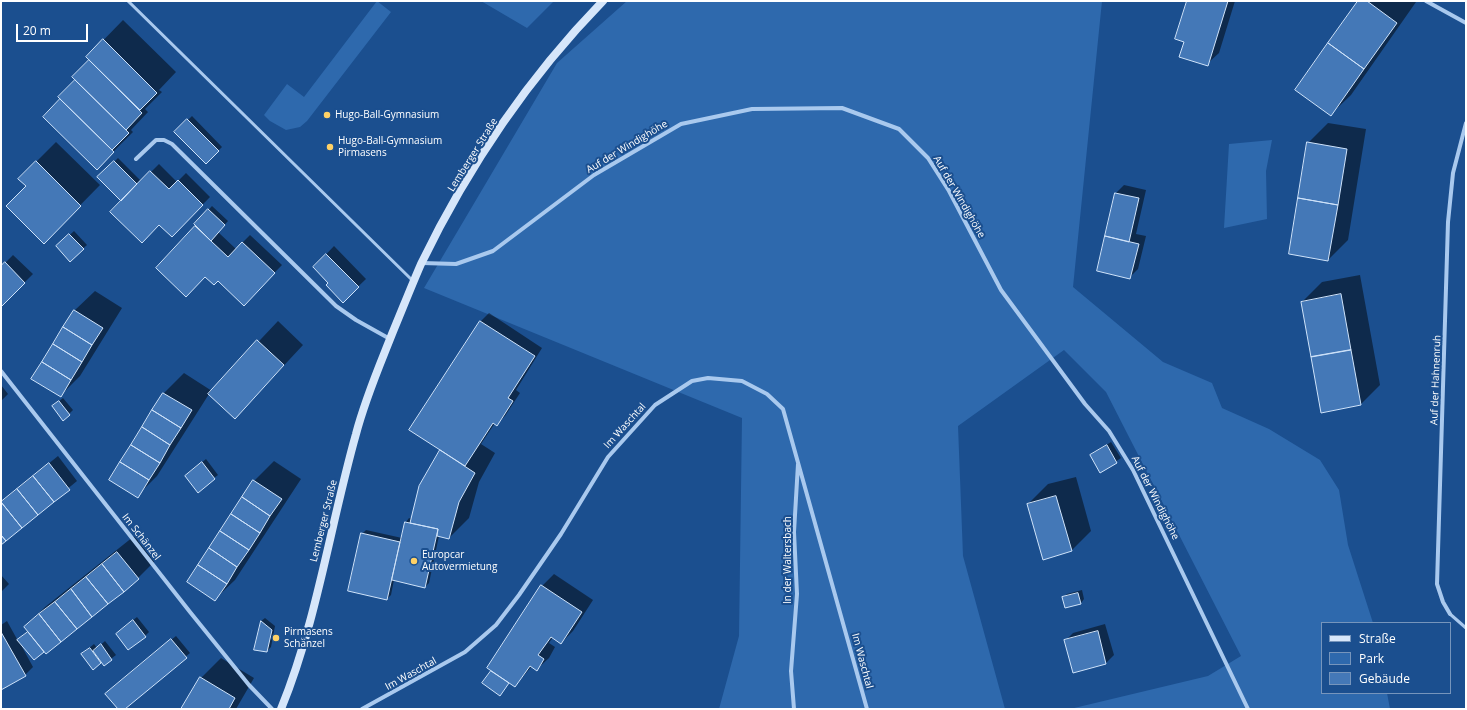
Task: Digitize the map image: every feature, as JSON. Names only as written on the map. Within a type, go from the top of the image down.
[{"type":"main road","name":"Lemberger Straße","points":[[281,709],[303,650],[356,434],[370,388],[422,263],[469,177],[500,129],[556,53],[603,1]]},
{"type":"street","points":[[1426,1],[1466,23]]},
{"type":"street","name":"Auf der Windighöhe","points":[[422,263],[456,264],[494,251],[594,175],[681,124],[752,109],[842,108],[899,129],[928,158],[949,191],[1001,290],[1085,404],[1109,431],[1133,470],[1248,709]]},
{"type":"street","name":"Auf der Hahnenruh","points":[[1450,614],[1443,602],[1438,584],[1448,222],[1453,173],[1466,123]]},
{"type":"street","points":[[136,159],[156,140],[164,140],[172,144],[336,306],[356,320],[390,339]]},
{"type":"street","name":"Im Schänzel","points":[[1,371],[190,612],[249,685],[272,709]]},
{"type":"street","name":"Im Waschtal","points":[[362,709],[465,652],[496,625],[519,596],[561,534],[608,456],[655,405],[692,381],[708,378],[742,381],[767,394],[783,409],[799,459],[867,709]]},
{"type":"street","name":"In der Waltersbach","points":[[794,709],[791,671],[797,594],[794,532],[799,459]]},
{"type":"lane","points":[[128,1],[315,186],[414,281]]},
{"type":"lane","name":"Auf der Hahnenruh","points":[[1450,614],[1466,628]]},
{"type":"green space","points":[[377,1],[391,12],[307,121],[300,127],[286,130],[270,121],[264,115],[287,84],[304,97]]},
{"type":"green space","points":[[481,1],[554,1],[527,28]]},
{"type":"green space","points":[[627,1],[1102,1],[1073,287],[1163,362],[1212,383],[1222,408],[1269,429],[1320,460],[1339,490],[1348,545],[1373,622],[1321,622],[1321,694],[1387,694],[1390,709],[1070,709],[1208,676],[1241,656],[1106,392],[1064,350],[958,426],[963,556],[1005,709],[719,709],[739,636],[742,418],[424,288],[557,63]]},
{"type":"green space","points":[[1272,140],[1266,171],[1267,219],[1224,228],[1229,144]]},
{"type":"building","points":[[1187,1],[1228,1],[1208,66],[1179,57],[1184,42],[1175,39]]},
{"type":"building","points":[[1358,1],[1367,1],[1397,23],[1364,69],[1328,43]]},
{"type":"building","points":[[103,39],[157,93],[140,110],[86,57]]},
{"type":"building","points":[[1328,43],[1364,69],[1331,116],[1295,90]]},
{"type":"building","points":[[89,60],[142,113],[126,130],[72,77]]},
{"type":"building","points":[[75,80],[129,133],[112,150],[58,97]]},
{"type":"building","points":[[60,99],[114,152],[97,170],[43,117]]},
{"type":"building","points":[[187,119],[219,151],[206,164],[174,132]]},
{"type":"building","points":[[1307,142],[1347,149],[1338,205],[1298,198]]},
{"type":"building","points":[[36,161],[81,206],[44,244],[6,206],[26,186],[18,179]]},
{"type":"building","points":[[114,161],[137,184],[121,201],[97,177]]},
{"type":"building","points":[[150,171],[169,189],[178,180],[203,205],[172,237],[159,225],[142,243],[110,212]]},
{"type":"building","points":[[1115,193],[1139,198],[1129,242],[1105,236]]},
{"type":"building","points":[[1298,198],[1338,205],[1328,261],[1289,254]]},
{"type":"building","points":[[208,209],[225,225],[211,241],[194,224]]},
{"type":"building","points":[[195,226],[228,257],[242,242],[275,273],[244,306],[218,281],[214,285],[205,277],[186,297],[156,268]]},
{"type":"building","points":[[69,234],[84,249],[70,262],[56,246]]},
{"type":"building","points":[[1105,236],[1139,244],[1130,279],[1097,271]]},
{"type":"building","points":[[326,254],[359,287],[343,303],[326,285],[328,283],[313,267]]},
{"type":"building","points":[[5,262],[25,283],[1,307],[1,266]]},
{"type":"building","points":[[1341,294],[1351,350],[1311,357],[1301,302]]},
{"type":"building","points":[[74,310],[103,328],[92,345],[63,327]]},
{"type":"building","points":[[480,321],[535,356],[508,398],[513,401],[497,426],[493,423],[465,466],[409,430]]},
{"type":"building","points":[[63,327],[92,345],[82,362],[53,344]]},
{"type":"building","points":[[257,340],[284,365],[235,419],[208,394]]},
{"type":"building","points":[[53,344],[82,362],[71,380],[42,362]]},
{"type":"building","points":[[1351,350],[1361,405],[1321,413],[1311,357]]},
{"type":"building","points":[[42,362],[71,380],[61,397],[31,379]]},
{"type":"building","points":[[163,393],[192,410],[181,428],[152,410]]},
{"type":"building","points":[[59,401],[70,415],[63,421],[52,406]]},
{"type":"building","points":[[152,410],[181,428],[170,445],[142,427]]},
{"type":"building","points":[[142,427],[170,445],[160,463],[131,445]]},
{"type":"building","points":[[131,445],[160,463],[149,480],[120,462]]},
{"type":"building","points":[[1107,445],[1117,463],[1100,473],[1090,455]]},
{"type":"building","points":[[440,450],[475,473],[459,502],[449,539],[437,536],[438,529],[410,523],[419,486]]},
{"type":"building","points":[[120,462],[149,480],[138,498],[109,480]]},
{"type":"building","points":[[202,462],[215,479],[198,493],[185,476]]},
{"type":"building","points":[[49,463],[70,490],[54,502],[33,476]]},
{"type":"building","points":[[33,476],[54,502],[38,515],[17,489]]},
{"type":"building","points":[[253,480],[282,499],[270,516],[242,497]]},
{"type":"building","points":[[17,489],[38,515],[22,528],[1,502]]},
{"type":"building","points":[[1056,496],[1072,551],[1043,560],[1027,504]]},
{"type":"building","points":[[242,497],[270,516],[260,533],[231,514]]},
{"type":"building","points":[[1,502],[22,528],[6,541],[1,535]]},
{"type":"building","points":[[231,514],[260,533],[249,550],[220,531]]},
{"type":"building","name":"Europcar Autovermietung","points":[[405,522],[438,529],[425,588],[392,580]]},
{"type":"building","points":[[220,531],[249,550],[237,567],[209,548]]},
{"type":"building","points":[[361,533],[400,542],[387,600],[348,591]]},
{"type":"building","points":[[1,535],[6,541],[1,545]]},
{"type":"building","points":[[209,548],[237,567],[227,584],[198,565]]},
{"type":"building","points":[[117,552],[139,579],[124,592],[102,564]]},
{"type":"building","points":[[102,564],[124,592],[108,604],[86,577]]},
{"type":"building","points":[[198,565],[227,584],[215,601],[187,582]]},
{"type":"building","points":[[86,577],[108,604],[92,617],[71,589]]},
{"type":"building","points":[[541,585],[582,612],[561,644],[551,637],[538,655],[544,659],[537,671],[530,666],[515,687],[487,668]]},
{"type":"building","points":[[71,589],[92,617],[77,629],[55,602]]},
{"type":"building","points":[[1078,593],[1081,604],[1065,608],[1062,597]]},
{"type":"building","points":[[55,602],[77,629],[61,642],[39,614]]},
{"type":"building","points":[[39,614],[61,642],[46,654],[24,627]]},
{"type":"building","points":[[133,620],[146,637],[128,650],[116,634]]},
{"type":"building","points":[[261,621],[272,630],[267,652],[254,650]]},
{"type":"building","points":[[1098,631],[1106,664],[1073,673],[1064,640]]},
{"type":"building","points":[[1,632],[26,676],[1,690]]},
{"type":"building","points":[[28,632],[44,652],[34,660],[17,640]]},
{"type":"building","points":[[171,639],[187,658],[125,709],[118,709],[105,694]]},
{"type":"building","points":[[101,644],[112,660],[104,666],[93,651]]},
{"type":"building","points":[[90,648],[101,663],[93,670],[81,654]]},
{"type":"building","points":[[491,671],[509,683],[500,696],[482,683]]},
{"type":"building","points":[[200,677],[235,698],[229,709],[181,709]]},
{"type":"place","name":"Hugo-Ball-Gymnasium","points":[[327,115]]},
{"type":"place","name":"Hugo-Ball-Gymnasium Pirmasens","points":[[330,147]]},
{"type":"place","name":"Europcar Autovermietung","points":[[414,561]]},
{"type":"place","name":"Pirmasens Schänzel","points":[[276,638]]}]
